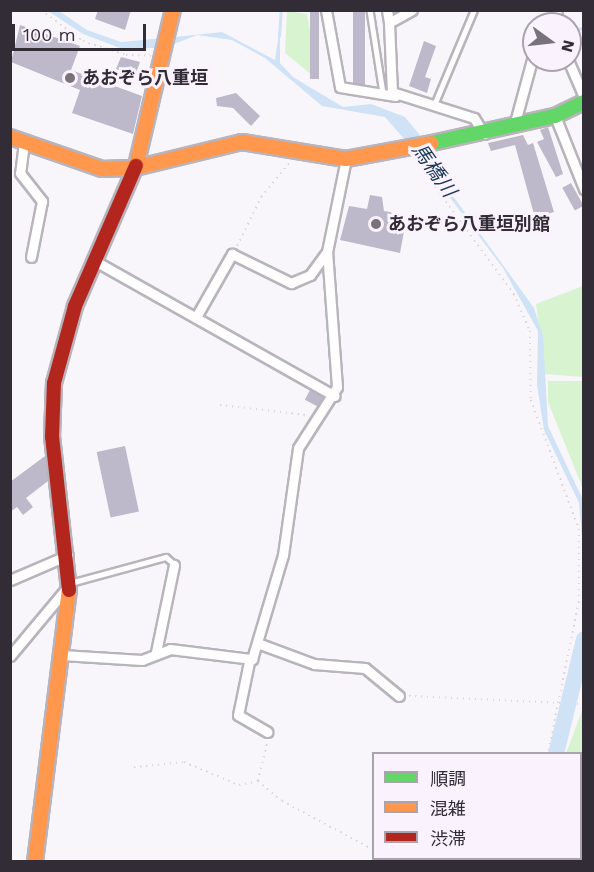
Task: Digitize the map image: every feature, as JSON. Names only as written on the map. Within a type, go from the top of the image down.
[{"type":"main road","points":[[35,861],[71,582],[51,400],[65,336],[135,168],[173,10]]},
{"type":"main road","points":[[10,137],[81,164],[135,168],[242,142],[346,159],[408,150],[555,116],[584,99]]},
{"type":"street","points":[[326,10],[339,85],[383,93],[474,118],[483,134]]},
{"type":"street","points":[[387,10],[395,96]]},
{"type":"street","points":[[389,23],[412,10]]},
{"type":"street","points":[[514,126],[529,72]]},
{"type":"street","points":[[573,72],[584,99]]},
{"type":"street","points":[[555,116],[583,186]]},
{"type":"street","points":[[24,142],[20,173],[42,201],[31,257]]},
{"type":"street","points":[[267,732],[238,715],[249,662],[260,644],[283,555],[298,448],[335,396],[339,350],[327,252],[346,159]]},
{"type":"street","points":[[196,317],[232,254],[291,283],[310,275],[327,252]]},
{"type":"street","points":[[95,261],[335,396]]},
{"type":"street","points":[[10,580],[68,555]]},
{"type":"street","points":[[156,652],[174,565]]},
{"type":"street","points":[[10,656],[71,582]]},
{"type":"street","points":[[260,644],[314,664],[365,669],[399,696]]},
{"type":"street","points":[[62,655],[142,660],[156,652],[170,649],[249,662]]},
{"type":"lane","points":[[370,10],[383,93]]},
{"type":"lane","points":[[434,106],[474,10]]},
{"type":"lane","points":[[71,582],[166,557],[174,565]]},
{"type":"path","points":[[41,10],[72,36],[96,46],[161,54]]},
{"type":"path","points":[[408,150],[514,294],[530,331],[531,400],[571,501],[583,561],[572,647],[548,752]]},
{"type":"path","points":[[284,159],[299,163]]},
{"type":"path","points":[[232,254],[261,197],[290,161]]},
{"type":"path","points":[[220,405],[320,418]]},
{"type":"path","points":[[399,696],[474,698],[497,704],[559,701],[582,704]]},
{"type":"path","points":[[258,781],[267,732]]},
{"type":"path","points":[[134,767],[184,762],[239,785],[258,781]]},
{"type":"path","points":[[258,781],[282,801],[372,849]]},
{"type":"green space","points":[[287,11],[307,14],[318,80],[285,53]]},
{"type":"green space","points":[[583,286],[583,377],[545,374],[536,304]]},
{"type":"green space","points":[[548,381],[583,381],[583,489],[548,402]]},
{"type":"green space","points":[[584,708],[583,847],[582,752],[566,752]]},
{"type":"water","points":[[48,11],[59,11],[87,30],[121,42],[164,38],[162,48],[120,48],[83,34]]},
{"type":"water","points":[[280,26],[280,63],[293,77],[343,107],[371,104],[405,117],[427,144],[412,148],[385,117],[322,106],[265,58],[232,40],[197,35],[164,48],[166,38],[222,32],[275,60]]},
{"type":"water","points":[[428,147],[445,185],[534,308],[543,336],[548,426],[583,500],[583,548],[579,503],[544,430],[537,385],[538,331],[503,268],[436,179],[434,167],[413,150]]},
{"type":"water","points":[[583,634],[583,646],[565,700],[572,667]]},
{"type":"building","points":[[98,10],[131,10],[125,30],[95,19]]},
{"type":"building","points":[[310,10],[319,10],[319,79],[310,79]]},
{"type":"building","points":[[353,10],[365,10],[365,85],[353,85]]},
{"type":"building","name":"あおぞら八重垣","points":[[20,25],[80,46],[71,70],[142,96],[133,134],[72,113],[80,90],[11,62]]},
{"type":"building","points":[[424,41],[436,46],[425,77],[431,79],[427,93],[409,86]]},
{"type":"building","points":[[121,57],[140,62],[135,76],[116,69]]},
{"type":"building","points":[[236,93],[260,116],[251,126],[233,108],[217,106],[216,98]]},
{"type":"building","points":[[548,127],[563,174],[556,177],[537,142],[544,139],[540,130]]},
{"type":"building","points":[[523,135],[528,145],[533,143],[554,212],[535,218],[515,145],[491,151],[488,143]]},
{"type":"building","points":[[571,183],[584,206],[575,211],[562,188]]},
{"type":"building","name":"あおぞら八重垣別館","points":[[370,195],[382,197],[384,211],[407,215],[400,253],[340,240],[349,206],[367,209]]},
{"type":"building","points":[[310,390],[323,397],[318,407],[305,400]]},
{"type":"building","points":[[125,446],[139,512],[111,518],[97,452]]},
{"type":"building","points":[[45,456],[48,481],[26,498],[33,507],[23,515],[17,507],[10,512],[10,482]]},
{"type":"waterway","points":[[279,36],[281,10]]},
{"type":"waterway","name":"馬橋川","points":[[556,752],[584,639]]},
{"type":"traffic: fast","points":[[432,143],[555,116],[584,102]]},
{"type":"traffic: slow","points":[[136,166],[173,10]]},
{"type":"traffic: slow","points":[[10,137],[102,169],[135,168],[242,142],[346,159],[432,143]]},
{"type":"traffic: slow","points":[[35,862],[69,590]]},
{"type":"traffic: jam","points":[[69,590],[52,437],[54,383],[75,306],[136,166]]},
{"type":"place","name":"あおぞら八重垣","points":[[70,78]]},
{"type":"place","name":"あおぞら八重垣別館","points":[[376,224]]}]
